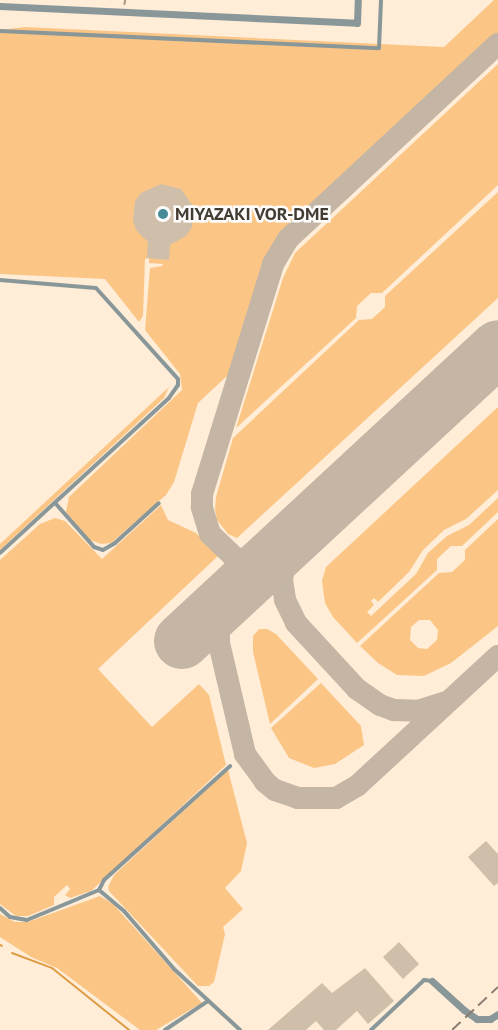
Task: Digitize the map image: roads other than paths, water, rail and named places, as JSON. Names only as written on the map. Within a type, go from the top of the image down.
[{"type":"street","points":[[0,6],[357,23],[358,0]]},
{"type":"street","points":[[432,981],[464,1010],[477,1018],[490,1019],[498,1014]]},
{"type":"lane","points":[[0,31],[379,48],[381,0]]},
{"type":"lane","points":[[0,280],[96,288],[178,379],[175,392],[170,398],[0,553]]},
{"type":"lane","points":[[56,504],[94,547],[103,550],[115,543],[159,503]]},
{"type":"lane","points":[[0,908],[10,917],[27,920],[99,890],[104,880],[230,766]]},
{"type":"lane","points":[[99,890],[124,911],[174,969],[240,1030]]},
{"type":"lane","points":[[370,1030],[424,980],[432,981]]},
{"type":"lane","points":[[165,1030],[208,1001]]},
{"type":"waterway","points":[[12,953],[52,968],[129,1030]]},
{"type":"railway","points":[[452,1030],[498,987]]},
{"type":"place","name":"MIYAZAKI VOR-DME","points":[[163,214]]}]
